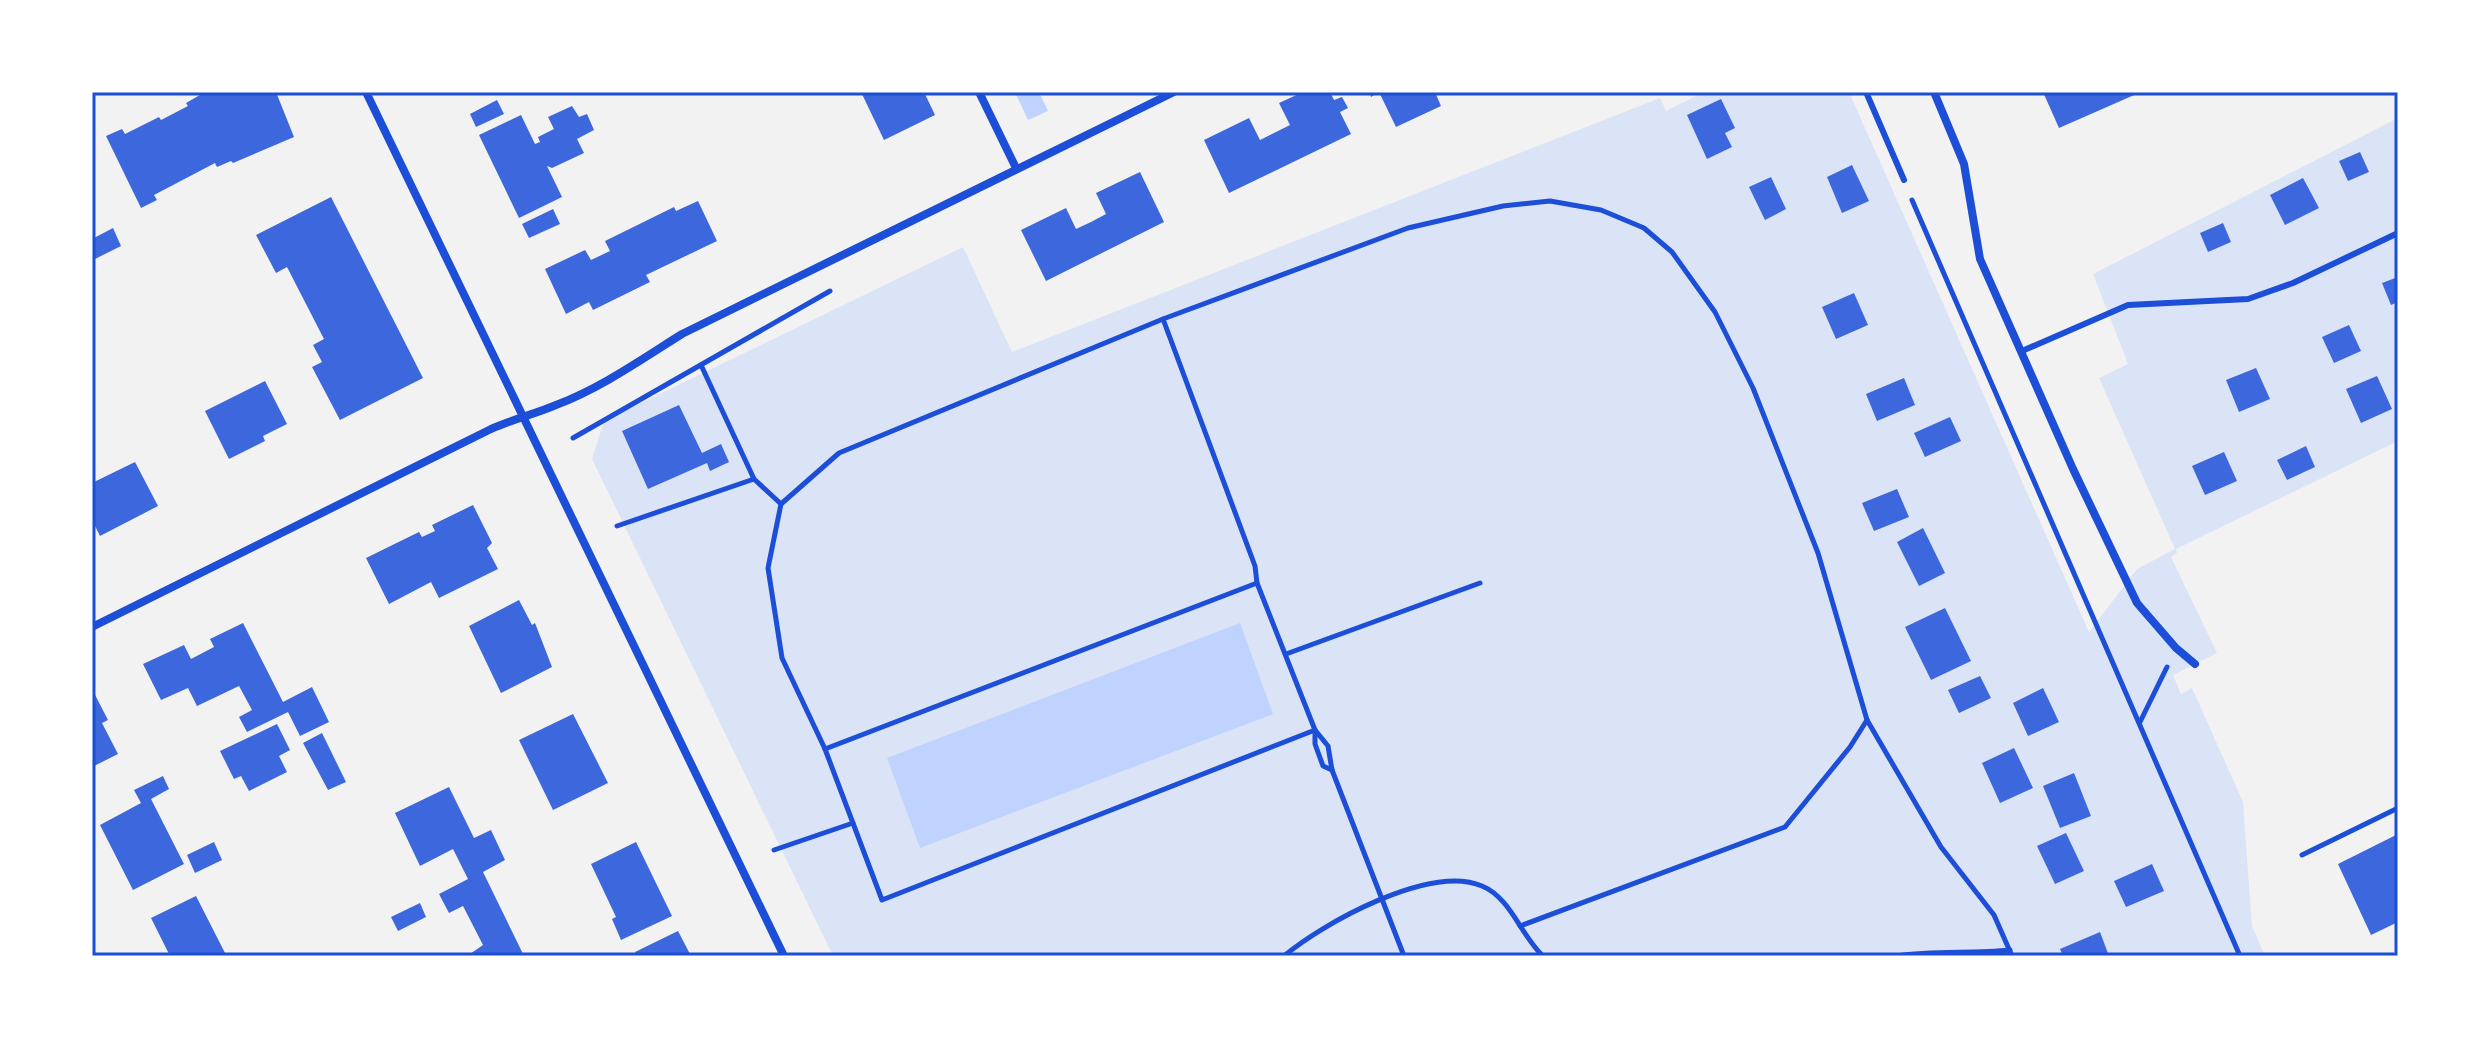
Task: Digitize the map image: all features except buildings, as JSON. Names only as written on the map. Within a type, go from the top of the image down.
[{"type":"street","points":[[366,92],[784,956]]},
{"type":"street","points":[[979,92],[1016,168]]},
{"type":"street","points":[[92,627],[522,414],[555,406],[619,373],[682,334],[1174,92]]},
{"type":"street","points":[[1934,92],[1964,164],[1980,259],[2137,603],[2176,648],[2195,664]]},
{"type":"lane","points":[[1866,92],[1904,180]]},
{"type":"lane","points":[[2022,351],[2128,305],[2248,299],[2293,283],[2398,233]]},
{"type":"path","points":[[1904,180],[2240,956]]},
{"type":"path","points":[[1315,730],[882,900],[825,749],[782,658],[768,568],[781,504],[839,453],[1163,319],[1408,228],[1503,206],[1550,201],[1601,210],[1644,228],[1672,252],[1715,312],[1753,388],[1818,553],[1867,720],[1941,847],[1994,915],[2011,953],[1932,950],[1896,956]]},
{"type":"path","points":[[573,438],[833,289]]},
{"type":"path","points":[[1163,319],[1255,566],[1257,583],[1315,730],[1328,746],[1332,770],[1384,897],[1404,956]]},
{"type":"path","points":[[701,365],[754,479],[781,504]]},
{"type":"path","points":[[617,526],[754,479]]},
{"type":"path","points":[[825,749],[1257,583]]},
{"type":"path","points":[[1286,654],[1480,583]]},
{"type":"path","points":[[2139,723],[2176,648]]},
{"type":"path","points":[[1520,926],[1785,827],[1850,747],[1867,720]]},
{"type":"path","points":[[1315,730],[1315,744],[1323,766],[1332,770]]},
{"type":"path","points":[[2302,855],[2398,808]]},
{"type":"path","points":[[774,850],[853,823]]},
{"type":"path","points":[[1284,956],[1314,931],[1384,897],[1452,882],[1482,886],[1497,897],[1543,956]]},
{"type":"shaded area","points":[[1704,92],[1849,92],[2089,632],[2137,569],[2175,549],[2099,378],[2128,364],[2093,274],[2398,118],[2398,441],[2176,549],[2177,553],[2171,557],[2217,653],[2173,675],[2181,694],[2192,688],[2243,802],[2252,926],[2265,956],[833,956],[592,459],[604,421],[963,247],[1012,352],[1660,98],[1666,111]]},
{"type":"water","points":[[1015,92],[1039,92],[1048,111],[1028,120]]},
{"type":"water","points":[[1240,623],[1273,714],[920,848],[887,758]]}]
